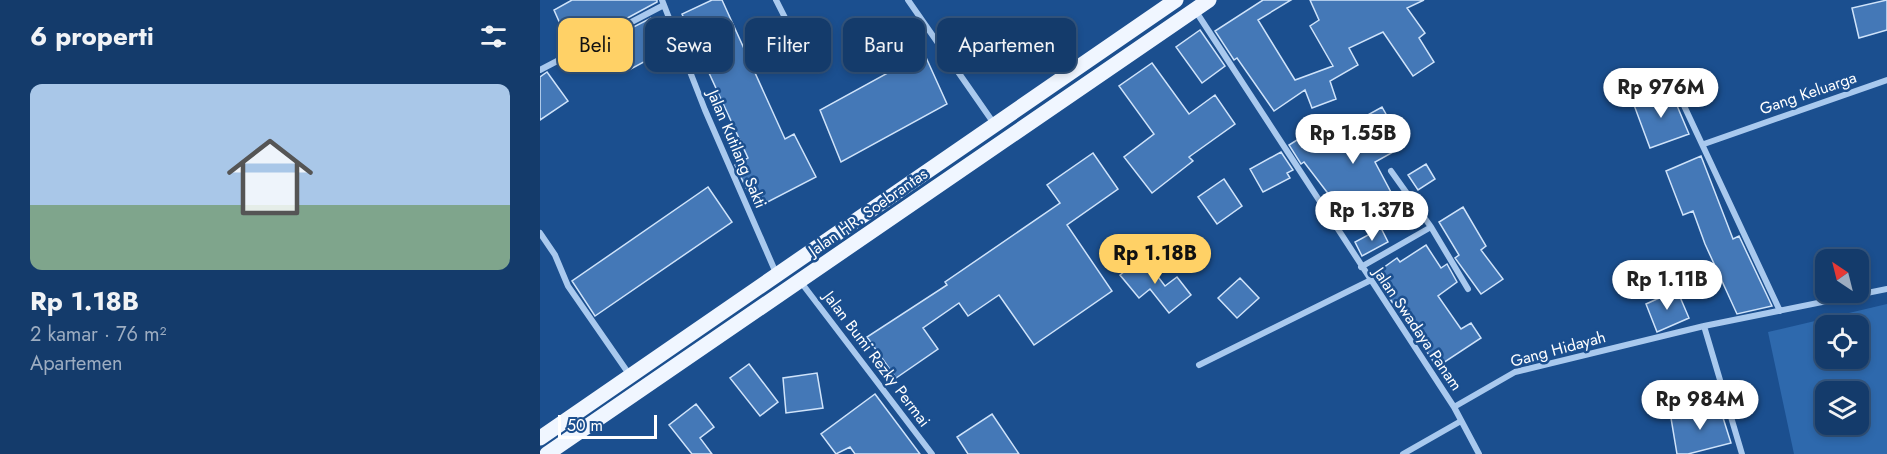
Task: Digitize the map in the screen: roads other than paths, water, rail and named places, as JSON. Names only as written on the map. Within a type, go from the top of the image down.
[{"type":"main road","name":"Jalan HR. Soebrantas","points":[[540,438],[1176,0]]},
{"type":"main road","name":"Jalan HR. Soebrantas","points":[[547,454],[1209,0]]},
{"type":"main road","points":[[894,195],[904,208]]},
{"type":"street","points":[[776,0],[785,18]]},
{"type":"street","points":[[908,0],[995,125]]},
{"type":"street","points":[[540,70],[662,3]]},
{"type":"street","name":"Jalan Kutilang Sakti","points":[[662,3],[777,275]]},
{"type":"street","name":"Jalan Swadaya Panam","points":[[1194,10],[1454,407],[1479,454]]},
{"type":"street","name":"Gang Keluarga","points":[[1704,144],[1887,80]]},
{"type":"street","points":[[1678,95],[1704,144],[1780,311]]},
{"type":"street","points":[[1391,171],[1431,227],[1468,289]]},
{"type":"street","points":[[1361,267],[1431,227]]},
{"type":"street","points":[[540,233],[555,255],[568,286],[630,376]]},
{"type":"street","name":"Jalan Bumi Rezky Permai","points":[[800,280],[932,454]]},
{"type":"street","points":[[1199,365],[1371,280]]},
{"type":"street","name":"Gang Hidayah","points":[[1454,407],[1515,372],[1704,326],[1887,289]]},
{"type":"street","points":[[1704,326],[1742,454]]},
{"type":"street","points":[[1403,454],[1461,421]]}]
